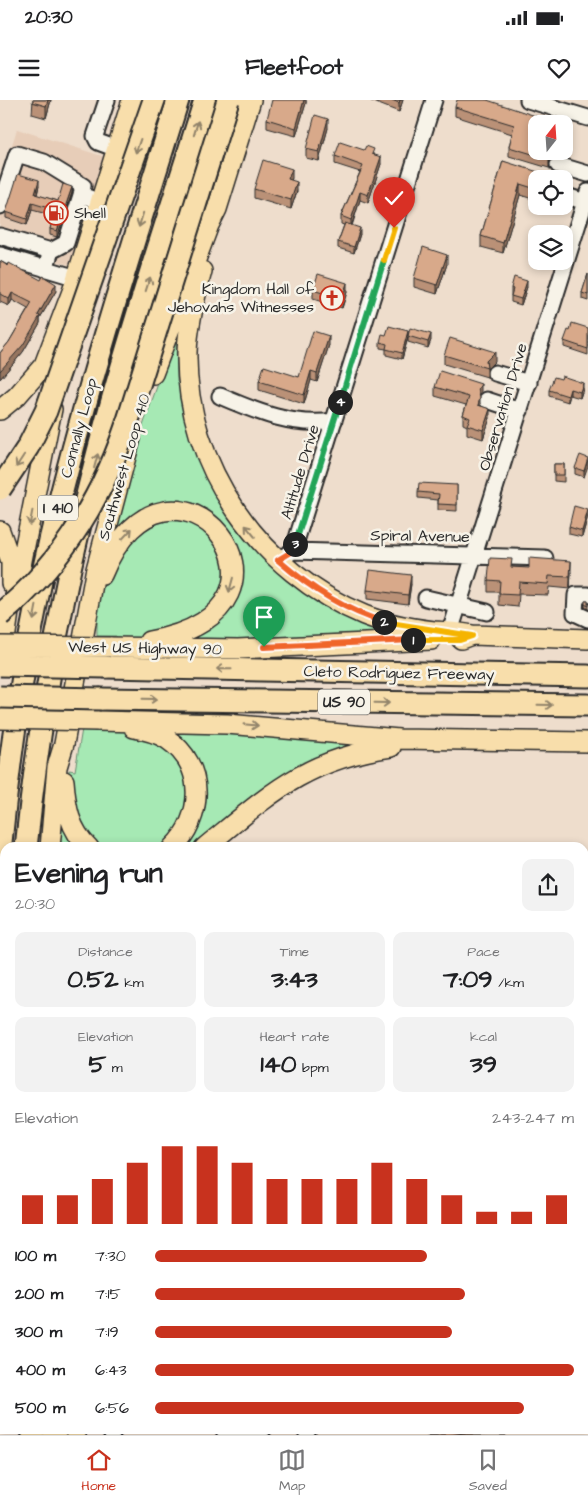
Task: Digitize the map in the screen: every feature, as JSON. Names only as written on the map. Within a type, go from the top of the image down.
[{"type":"highway","points":[[0,489],[28,447],[50,402],[154,100]]},
{"type":"highway","name":"Connally Loop","points":[[1,842],[22,687],[58,509],[90,386],[178,100]]},
{"type":"highway","name":"Connally Loop","points":[[27,842],[40,733],[60,619],[83,510],[118,380],[205,100]]},
{"type":"highway","points":[[5,613],[41,575],[67,543],[91,506],[112,466],[127,424],[228,100]]},
{"type":"highway","points":[[118,380],[140,342],[241,100]]},
{"type":"highway","name":"Cleto Rodriguez Freeway","points":[[0,665],[111,654],[588,676]]},
{"type":"highway","name":"Cleto Rodriguez Freeway","points":[[0,697],[588,705]]},
{"type":"main road","points":[[0,410],[17,396],[44,365],[77,278],[132,100]]},
{"type":"main road","name":"Southwest Loop 410","points":[[51,842],[57,768],[64,744],[78,657],[92,598],[96,566],[127,450],[159,356],[209,225],[217,209],[251,100]]},
{"type":"main road","points":[[217,209],[215,227],[197,289],[190,326],[187,360],[190,394],[202,439],[221,486],[248,529],[286,555],[322,594],[363,615],[406,627],[472,636]]},
{"type":"main road","points":[[5,613],[14,601],[61,364],[82,286],[77,278]]},
{"type":"main road","points":[[92,598],[118,544],[136,525],[153,515],[176,511],[198,516],[215,528],[228,545],[233,563],[232,581],[226,599],[214,613],[201,623],[174,635],[151,641],[127,643],[111,654]]},
{"type":"main road","points":[[0,532],[11,562],[0,671]]},
{"type":"main road","name":"West US Highway 90","points":[[0,646],[111,654],[388,640],[460,640],[472,636],[588,638]]},
{"type":"main road","points":[[0,719],[227,724],[348,736],[427,740],[588,742]]},
{"type":"main road","points":[[103,721],[163,737],[176,746],[188,761],[196,785],[196,805],[188,829],[177,842]]},
{"type":"main road","points":[[211,842],[269,794],[304,773],[360,752],[427,740]]},
{"type":"main road","points":[[64,744],[64,782],[68,815],[75,831],[84,842]]},
{"type":"street","points":[[107,100],[95,136],[98,142],[117,149]]},
{"type":"street","name":"Altitude Drive","points":[[286,555],[334,421],[434,100]]},
{"type":"street","points":[[528,100],[588,118]]},
{"type":"street","points":[[0,206],[16,154],[44,162],[83,186],[66,243],[51,251],[45,269]]},
{"type":"street","points":[[558,165],[588,174]]},
{"type":"street","points":[[81,196],[101,201]]},
{"type":"street","points":[[573,196],[586,197]]},
{"type":"street","name":"Observation Drive","points":[[450,632],[586,197]]},
{"type":"street","points":[[0,236],[51,251]]},
{"type":"street","points":[[66,243],[86,249]]},
{"type":"street","points":[[0,255],[77,278]]},
{"type":"street","points":[[495,373],[529,383]]},
{"type":"street","points":[[220,396],[260,414],[312,424],[334,421]]},
{"type":"street","points":[[487,400],[520,411]]},
{"type":"street","name":"Spiral Avenue","points":[[286,555],[475,555],[545,558]]},
{"type":"street","points":[[588,595],[576,595],[575,613],[588,619]]},
{"type":"street","points":[[426,598],[487,612]]},
{"type":"shaded area","points":[[17,129],[105,157],[70,265],[0,245],[0,183]]},
{"type":"green space","points":[[174,339],[176,340],[177,382],[180,384],[183,409],[199,459],[210,484],[235,524],[386,629],[385,633],[186,641],[186,638],[216,620],[222,614],[231,599],[240,575],[193,507],[112,542],[139,437]]},
{"type":"green space","points":[[169,516],[209,528],[229,570],[211,610],[146,638],[117,639],[116,636],[97,636],[97,622],[93,620],[104,583],[126,542]]},
{"type":"green space","points":[[114,728],[150,737],[183,763],[192,798],[169,842],[94,842],[80,828],[69,770],[75,771],[82,729]]},
{"type":"green space","points":[[165,728],[355,744],[331,751],[288,772],[248,800],[198,842],[184,842],[201,815]]},
{"type":"green space","points":[[60,820],[63,820],[78,842],[58,842]]},
{"type":"building","points":[[33,100],[48,100],[46,106],[32,102]]},
{"type":"building","points":[[272,100],[304,100],[296,128],[267,119]]},
{"type":"building","points":[[457,100],[487,100],[533,115],[528,115],[528,153],[509,147],[514,125],[455,107]]},
{"type":"building","points":[[315,115],[328,119],[319,152],[306,149]]},
{"type":"building","points":[[340,142],[364,150],[366,146],[374,149],[372,154],[381,157],[368,195],[360,192],[351,220],[341,216],[363,166],[335,156]]},
{"type":"building","points":[[263,160],[292,169],[288,179],[297,182],[291,200],[254,189]]},
{"type":"building","points":[[503,161],[532,170],[528,170],[528,186],[520,184],[503,243],[481,236]]},
{"type":"building","points":[[18,174],[39,180],[35,194],[58,201],[63,184],[72,187],[57,231],[50,229],[55,210],[32,203],[27,219],[6,212]]},
{"type":"building","points":[[345,223],[360,228],[354,247],[338,242]]},
{"type":"building","points":[[423,247],[447,255],[437,285],[414,278]]},
{"type":"building","points":[[0,261],[8,266],[9,263],[41,280],[43,276],[56,284],[23,345],[0,371],[0,353],[9,342],[32,303],[12,293],[9,299],[0,294]]},
{"type":"building","points":[[318,274],[347,283],[342,299],[313,290]]},
{"type":"building","points":[[588,274],[588,295],[582,293]]},
{"type":"building","points":[[514,277],[527,281],[521,299],[511,296]]},
{"type":"building","points":[[572,323],[588,328],[588,349],[564,341]]},
{"type":"building","points":[[389,326],[408,331],[402,353],[386,349],[387,344],[380,342],[382,334],[386,335]]},
{"type":"building","points":[[410,328],[431,334],[428,342],[408,336]]},
{"type":"building","points":[[313,331],[329,336],[317,373],[311,371],[304,395],[259,381],[264,366],[299,377]]},
{"type":"building","points":[[450,338],[495,352],[486,361],[487,368],[444,355]]},
{"type":"building","points":[[440,371],[481,384],[478,389],[480,398],[478,405],[490,409],[483,430],[467,425],[470,418],[463,415],[469,397],[435,387]]},
{"type":"building","points":[[562,376],[583,383],[580,392],[570,389],[568,396],[549,390],[554,377],[561,379]]},
{"type":"building","points":[[580,455],[588,458],[584,471],[575,468]]},
{"type":"building","points":[[554,464],[564,464],[564,475],[554,475]]},
{"type":"building","points":[[419,483],[457,485],[457,505],[438,504],[439,494],[418,492]]},
{"type":"building","points":[[574,506],[588,510],[582,531],[569,527]]},
{"type":"building","points":[[490,558],[512,559],[511,567],[529,568],[529,558],[571,561],[570,577],[549,576],[548,584],[519,582],[518,595],[499,594],[500,581],[488,580]]},
{"type":"building","points":[[370,570],[411,575],[408,595],[367,590]]},
{"type":"building","points":[[428,1434],[457,1434],[449,1435]]},
{"type":"place","name":"Shell","points":[[56,213]]},
{"type":"place","name":"Kingdom Hall of Jehovahs Witnesses","points":[[332,298]]},
{"type":"route","points":[[264,647],[388,640],[460,640],[472,636],[460,632],[441,632],[406,627],[363,615],[322,594],[278,560],[293,551],[394,228]]}]
